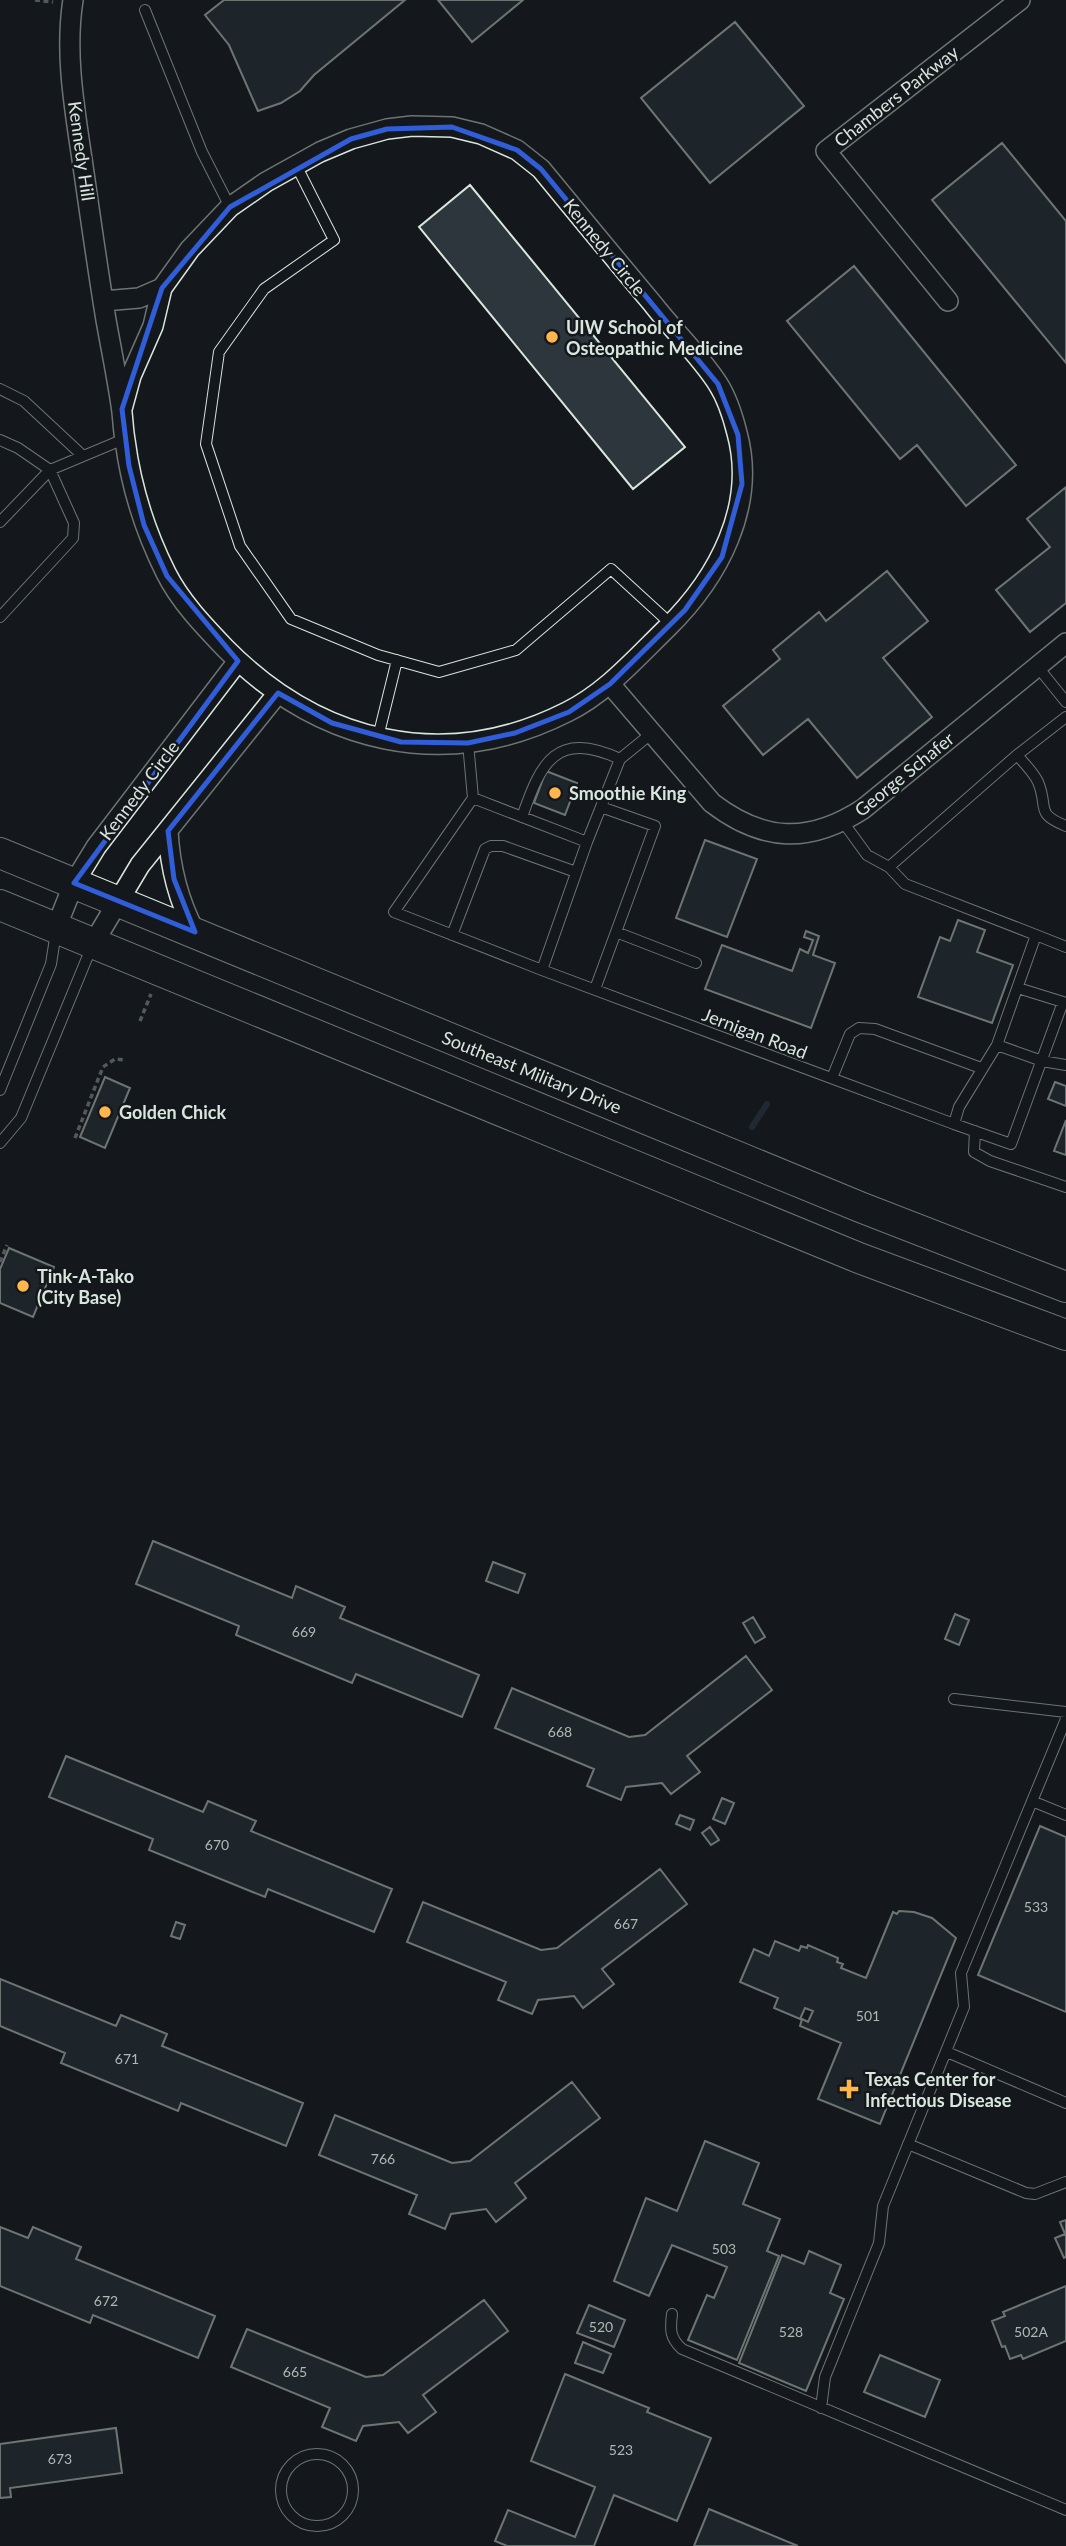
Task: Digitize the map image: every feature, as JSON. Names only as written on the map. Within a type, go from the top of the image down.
[{"type":"main road","name":"Southeast Military Drive","points":[[0,853],[860,1208],[1066,1287]]},
{"type":"main road","points":[[0,905],[859,1258],[1066,1335]]},
{"type":"street","name":"Kennedy Hill","points":[[74,0],[68,31],[76,117],[103,301]]},
{"type":"street","name":"Chambers Parkway","points":[[948,301],[826,150],[1020,0]]},
{"type":"street","name":"Kennedy Circle","points":[[103,301],[122,409],[124,439],[138,505],[167,576],[205,627],[238,661],[278,693],[301,709],[332,723],[378,737],[422,744],[468,743],[515,733],[569,712],[610,684],[671,624],[712,574],[722,557],[737,515],[742,484],[741,451],[728,405],[718,384],[541,169],[517,149],[481,134],[452,127],[412,126],[387,129],[351,139],[296,165],[230,206],[190,249],[162,288],[153,326],[131,376],[122,409]]},
{"type":"street","points":[[103,301],[139,298],[162,288]]},
{"type":"street","name":"George Schafer","points":[[610,684],[712,803],[730,817],[752,828],[775,834],[798,834],[822,831],[863,809],[1066,643]]},
{"type":"street","name":"Kennedy Circle","points":[[56,928],[74,883],[103,837],[238,661]]},
{"type":"street","points":[[94,942],[140,865],[278,693]]},
{"type":"street","points":[[168,831],[169,856],[174,878],[195,932]]},
{"type":"lane","points":[[145,10],[202,152],[230,206]]},
{"type":"lane","points":[[296,165],[334,240],[264,289],[219,352],[206,444],[240,546],[291,619],[378,655],[439,672],[516,650],[611,569],[671,624]]},
{"type":"lane","points":[[0,389],[24,401],[83,456]]},
{"type":"lane","points":[[0,522],[50,470],[124,439]]},
{"type":"lane","points":[[0,440],[18,448],[50,470],[74,523],[73,538],[0,617]]},
{"type":"lane","points":[[378,737],[397,660]]},
{"type":"lane","points":[[1037,666],[1066,702]]},
{"type":"lane","points":[[889,866],[1017,755],[1066,717]]},
{"type":"lane","points":[[542,970],[587,842],[620,759],[652,733]]},
{"type":"lane","points":[[468,743],[473,798],[587,842]]},
{"type":"lane","points":[[522,817],[543,766],[552,757],[572,749],[586,748],[620,759]]},
{"type":"lane","points":[[1017,755],[1038,780],[1043,811],[1050,820],[1066,826]]},
{"type":"lane","name":"Jernigan Road","points":[[473,798],[394,912],[542,970],[1011,1144],[1042,1061]]},
{"type":"lane","points":[[595,989],[655,826],[601,807]]},
{"type":"lane","points":[[843,822],[867,855],[889,866],[905,884],[1066,947]]},
{"type":"lane","points":[[452,935],[485,849],[503,846],[576,872]]},
{"type":"lane","points":[[0,1090],[51,964],[56,928]]},
{"type":"lane","points":[[616,932],[696,963]]},
{"type":"lane","points":[[954,1124],[981,1068],[997,1045],[1037,935]]},
{"type":"lane","points":[[0,1143],[21,1118],[94,942]]},
{"type":"lane","points":[[1018,988],[1063,1002],[1042,1061]]},
{"type":"lane","points":[[832,1078],[850,1034],[859,1028],[875,1029],[981,1068]]},
{"type":"lane","points":[[997,1045],[1042,1061],[1066,1065]]},
{"type":"lane","points":[[975,1131],[974,1152],[990,1161],[1066,1187]]},
{"type":"lane","points":[[954,1699],[1066,1712]]},
{"type":"lane","points":[[821,2408],[825,2377],[879,2243],[881,2213],[964,2007],[961,1973],[1066,1719]]},
{"type":"lane","points":[[1032,1801],[1066,1815]]},
{"type":"lane","points":[[947,2052],[1066,2104]]},
{"type":"lane","points":[[908,2144],[1026,2193],[1035,2194],[1066,2182]]},
{"type":"lane","points":[[672,2314],[670,2333],[682,2349],[1066,2510]]},
{"type":"lane","points":[[311,2454],[334,2458],[344,2465],[353,2486],[348,2509],[341,2518],[319,2526],[296,2520],[287,2511],[282,2500],[281,2488],[290,2466],[299,2458],[311,2454]]},
{"type":"path","points":[[140,1021],[153,990]]},
{"type":"path","points":[[75,1138],[103,1067],[115,1059],[125,1060]]},
{"type":"path","points":[[0,1262],[7,1245]]},
{"type":"highlighted area","points":[[452,127],[517,150],[541,169],[718,384],[738,435],[742,484],[722,557],[685,610],[610,684],[569,712],[515,733],[468,743],[401,742],[332,723],[278,693],[168,831],[174,879],[195,932],[74,883],[238,661],[167,576],[144,525],[129,466],[122,409],[162,288],[230,207],[351,139],[387,129]]},
{"type":"building","points":[[224,0],[405,0],[314,75],[300,91],[281,103],[258,111],[229,45],[205,15]]},
{"type":"building","points":[[438,0],[523,0],[472,42]]},
{"type":"building","points":[[735,22],[804,106],[710,183],[641,98]]},
{"type":"building","points":[[1002,143],[1066,221],[1066,363],[932,200]]},
{"type":"building","name":"UIW School of Osteopathic Medicine","points":[[470,185],[685,447],[633,489],[419,227]]},
{"type":"building","points":[[854,266],[1016,465],[966,506],[917,445],[900,459],[787,321]]},
{"type":"building","points":[[1066,487],[1066,603],[1030,632],[996,590],[1050,547],[1027,519]]},
{"type":"building","points":[[887,571],[928,621],[883,658],[932,717],[857,778],[808,719],[763,755],[723,706],[780,659],[773,650],[819,612],[826,621]]},
{"type":"building","name":"Smoothie King","points":[[546,771],[577,783],[565,815],[534,803]]},
{"type":"building","points":[[705,840],[757,859],[727,937],[676,918]]},
{"type":"building","points":[[958,920],[985,930],[977,952],[1013,965],[992,1023],[918,997],[940,937],[950,941]]},
{"type":"building","points":[[806,931],[819,936],[813,955],[835,963],[811,1028],[705,989],[722,945],[792,971],[800,949],[808,953],[813,940],[804,937]]},
{"type":"building","name":"Golden Chick","points":[[105,1077],[130,1088],[105,1148],[80,1137]]},
{"type":"building","points":[[1055,1082],[1066,1086],[1066,1106],[1048,1099]]},
{"type":"building","points":[[1066,1120],[1066,1155],[1054,1151]]},
{"type":"building","name":"Tink-A-Tako (City Base)","points":[[9,1248],[54,1267],[33,1317],[0,1303],[0,1269]]},
{"type":"building","points":[[153,1541],[292,1598],[296,1586],[345,1607],[340,1618],[479,1675],[462,1717],[356,1674],[352,1683],[236,1635],[239,1626],[136,1584]]},
{"type":"building","points":[[493,1562],[525,1574],[518,1593],[486,1581]]},
{"type":"building","points":[[955,1614],[969,1620],[959,1645],[945,1639]]},
{"type":"building","points":[[753,1617],[765,1637],[755,1643],[743,1623]]},
{"type":"building","points":[[746,1656],[772,1690],[687,1756],[700,1772],[671,1794],[662,1783],[626,1787],[621,1800],[587,1786],[594,1769],[495,1728],[512,1688],[629,1737],[645,1735]]},
{"type":"building","points":[[66,1756],[203,1812],[208,1801],[256,1821],[251,1831],[392,1889],[374,1932],[268,1889],[265,1897],[149,1850],[153,1839],[49,1797]]},
{"type":"building","points":[[722,1798],[734,1803],[725,1824],[713,1819]]},
{"type":"building","points":[[680,1815],[694,1820],[690,1830],[676,1824]]},
{"type":"building","points":[[1040,1826],[1066,1837],[1066,2012],[978,1975]]},
{"type":"building","points":[[710,1827],[719,1840],[711,1845],[702,1833]]},
{"type":"building","points":[[660,1869],[687,1904],[602,1969],[614,1984],[583,2008],[574,1996],[538,2000],[532,2014],[498,2000],[506,1982],[407,1942],[423,1902],[541,1950],[557,1948]]},
{"type":"building","points":[[899,1911],[914,1912],[932,1918],[956,1938],[880,2124],[818,2099],[841,2043],[800,2026],[802,2019],[808,2022],[813,2011],[805,2008],[800,2019],[774,2008],[778,1998],[740,1982],[754,1949],[769,1956],[775,1941],[799,1951],[801,1946],[807,1948],[808,1945],[838,1958],[837,1962],[843,1964],[841,1968],[866,1978],[893,1912],[897,1914]]},
{"type":"building","points":[[176,1922],[185,1925],[180,1939],[171,1936]]},
{"type":"building","points":[[0,1979],[116,2026],[121,2015],[167,2034],[162,2046],[303,2103],[286,2146],[181,2103],[178,2111],[61,2063],[65,2053],[0,2026]]},
{"type":"building","points":[[572,2082],[600,2118],[515,2183],[526,2198],[496,2222],[486,2209],[451,2214],[445,2229],[409,2214],[417,2195],[319,2155],[335,2115],[452,2163],[470,2161]]},
{"type":"building","points":[[705,2141],[759,2163],[743,2204],[780,2219],[767,2251],[779,2256],[737,2360],[688,2340],[707,2295],[714,2298],[727,2267],[672,2245],[649,2296],[614,2281],[646,2198],[677,2211]]},
{"type":"building","points":[[1066,2220],[1064,2258],[1055,2238],[1065,2234],[1060,2222]]},
{"type":"building","points":[[0,2227],[28,2238],[33,2227],[81,2247],[76,2259],[215,2316],[198,2358],[93,2315],[90,2323],[0,2286]]},
{"type":"building","points":[[809,2251],[841,2265],[830,2293],[844,2299],[806,2391],[739,2363],[782,2255],[804,2264]]},
{"type":"building","points":[[1066,2286],[1066,2341],[1023,2359],[1021,2355],[1010,2359],[992,2321],[1005,2316],[1003,2312]]},
{"type":"building","points":[[484,2300],[508,2331],[423,2395],[436,2412],[408,2433],[399,2422],[363,2426],[356,2441],[322,2427],[330,2408],[231,2367],[247,2329],[366,2377],[383,2375]]},
{"type":"building","points":[[589,2305],[625,2320],[614,2347],[577,2333]]},
{"type":"building","points":[[583,2342],[611,2354],[603,2373],[575,2363]]},
{"type":"building","points":[[880,2355],[940,2380],[925,2417],[864,2392]]},
{"type":"building","points":[[565,2374],[649,2408],[647,2412],[711,2438],[677,2521],[614,2495],[594,2546],[507,2546],[495,2541],[508,2510],[575,2537],[595,2487],[531,2461]]},
{"type":"building","points":[[116,2428],[122,2473],[10,2488],[11,2497],[0,2498],[0,2444]]},
{"type":"building","points":[[709,2509],[798,2546],[694,2546]]},
{"type":"waterway","points":[[752,1127],[767,1104]]},
{"type":"place","name":"UIW School of Osteopathic Medicine","points":[[552,337]]},
{"type":"place","name":"Smoothie King","points":[[555,793]]},
{"type":"place","name":"Golden Chick","points":[[105,1112]]},
{"type":"place","name":"Tink-A-Tako (City Base)","points":[[23,1286]]},
{"type":"place","name":"Texas Center for Infectious Disease","points":[[849,2089]]}]
